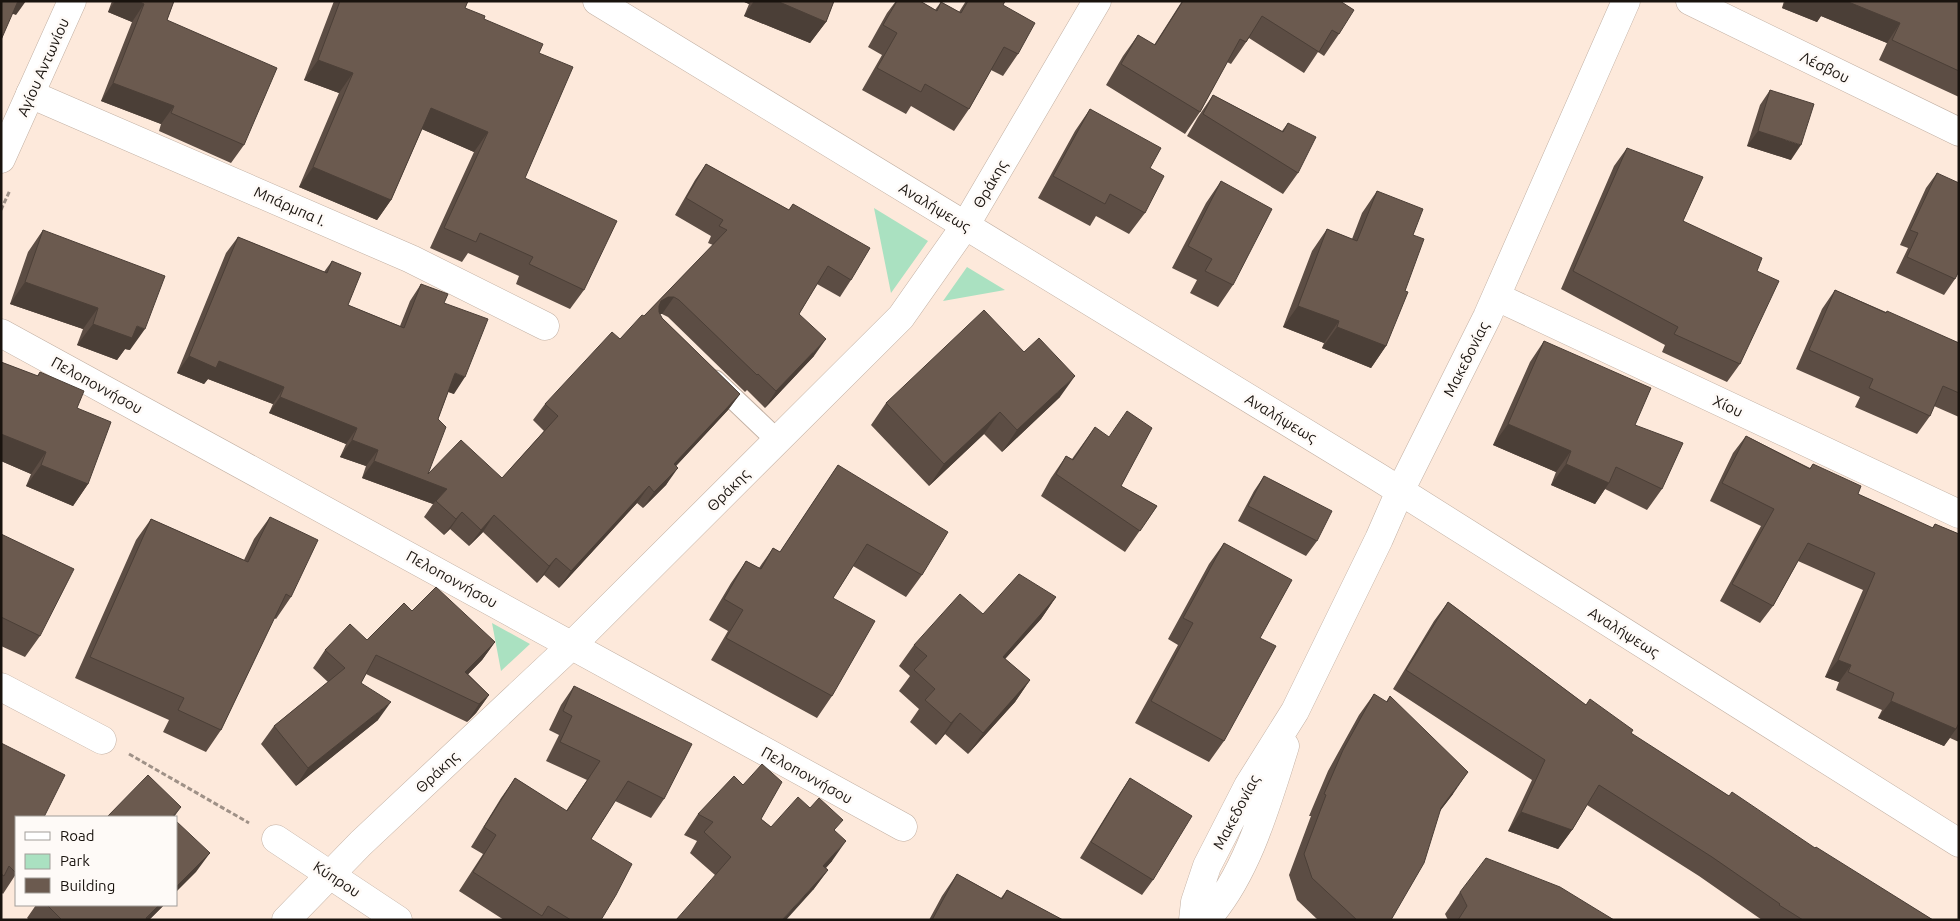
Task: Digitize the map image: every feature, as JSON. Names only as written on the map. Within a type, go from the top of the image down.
[{"type":"street","name":"Αγίου Αντωνίου","points":[[1,159],[72,1]]},
{"type":"street","name":"Αναλήψεως","points":[[597,1],[1400,491],[1959,843]]},
{"type":"street","name":"Θράκης","points":[[286,920],[330,874],[572,645],[901,317],[965,226],[1097,1]]},
{"type":"street","name":"Μακεδονίας","points":[[1193,920],[1195,902],[1207,866],[1248,786],[1295,711],[1379,539],[1400,491],[1496,297],[1626,1]]},
{"type":"street","name":"Λέσβου","points":[[1690,1],[1959,132]]},
{"type":"street","name":"Μπάρμπα Ι.","points":[[30,94],[411,259],[545,326]]},
{"type":"street","name":"Χίου","points":[[1496,297],[1959,514]]},
{"type":"street","name":"Πελοποννήσου","points":[[1,333],[903,827]]},
{"type":"street","points":[[1,687],[102,740]]},
{"type":"street","name":"Μακεδονίας","points":[[1206,920],[1236,878],[1269,795],[1295,711]]},
{"type":"street","name":"Κύπρου","points":[[276,839],[398,920]]},
{"type":"lane","points":[[701,367],[778,441]]},
{"type":"path","points":[[102,740],[276,839]]},
{"type":"green space","points":[[874,208],[928,241],[891,293]]},
{"type":"green space","points":[[967,267],[1005,290],[943,301]]},
{"type":"green space","points":[[492,623],[530,644],[501,671]]},
{"type":"building","points":[[1,1],[18,1],[1,40]]},
{"type":"building","points":[[138,1],[174,1],[167,20],[277,68],[244,145],[171,113],[174,106],[113,83],[144,4]]},
{"type":"building","points":[[340,1],[468,1],[465,8],[485,16],[484,19],[543,44],[539,53],[573,67],[525,178],[617,221],[584,290],[529,264],[533,257],[480,233],[476,242],[444,228],[488,132],[431,108],[391,200],[313,167],[353,73],[318,60]]},
{"type":"building","points":[[777,1],[834,1],[826,22]]},
{"type":"building","points":[[897,1],[920,1],[937,11],[941,2],[961,13],[968,1],[1005,1],[1003,5],[1035,23],[1018,54],[1004,47],[969,109],[925,84],[921,92],[877,68],[897,33],[883,25]]},
{"type":"building","points":[[1183,1],[1340,1],[1354,10],[1339,34],[1332,30],[1319,52],[1262,16],[1246,42],[1240,39],[1200,112],[1121,64],[1138,35],[1155,45]]},
{"type":"building","points":[[1846,1],[1959,1],[1959,71],[1892,40],[1900,23]]},
{"type":"building","points":[[1770,90],[1814,104],[1801,145],[1758,131]]},
{"type":"building","points":[[1213,95],[1283,132],[1288,123],[1316,137],[1298,173],[1203,114]]},
{"type":"building","points":[[1090,109],[1161,148],[1150,168],[1164,176],[1145,213],[1110,194],[1105,204],[1053,176]]},
{"type":"building","points":[[1627,148],[1703,177],[1683,221],[1762,258],[1757,271],[1779,281],[1740,364],[1674,334],[1678,327],[1573,271]]},
{"type":"building","points":[[706,164],[789,210],[793,204],[870,248],[851,280],[828,266],[799,314],[826,339],[776,391],[679,300],[674,297],[668,297],[661,301],[659,312],[662,318],[740,394],[674,464],[678,468],[654,492],[649,486],[571,571],[556,558],[549,566],[494,515],[481,530],[462,512],[456,519],[436,501],[447,489],[374,461],[378,450],[352,440],[357,428],[280,397],[284,387],[219,361],[216,368],[189,356],[238,237],[327,273],[332,261],[361,273],[348,305],[404,328],[421,284],[448,294],[444,303],[488,319],[465,377],[455,373],[438,419],[446,427],[428,474],[461,440],[502,478],[558,416],[545,404],[612,332],[620,339],[727,230],[719,226],[723,220],[686,198]]},
{"type":"building","points":[[1937,173],[1959,183],[1959,271],[1955,279],[1907,257],[1918,233],[1910,230]]},
{"type":"building","points":[[1221,181],[1272,209],[1233,285],[1205,271],[1212,259],[1188,246]]},
{"type":"building","points":[[1377,191],[1423,209],[1413,235],[1424,239],[1405,291],[1408,292],[1386,346],[1337,327],[1339,321],[1298,306],[1327,229],[1357,241]]},
{"type":"building","points":[[43,230],[165,276],[145,329],[137,326],[132,338],[93,324],[98,308],[25,282]]},
{"type":"building","points":[[1835,290],[1959,343],[1959,393],[1943,386],[1930,416],[1869,388],[1873,379],[1809,350]]},
{"type":"building","points":[[984,310],[1024,352],[1039,338],[1075,376],[1017,430],[1000,412],[944,464],[886,403]]},
{"type":"building","points":[[1544,341],[1651,388],[1635,425],[1683,443],[1662,489],[1616,467],[1609,483],[1566,464],[1571,451],[1508,424]]},
{"type":"building","points":[[1,362],[38,376],[40,372],[84,391],[77,408],[111,422],[88,484],[41,465],[46,452],[1,434]]},
{"type":"building","points":[[1127,411],[1152,428],[1121,486],[1157,506],[1140,531],[1056,474],[1066,456],[1073,460],[1095,427],[1109,437]]},
{"type":"building","points":[[1746,436],[1810,469],[1813,464],[1861,486],[1858,494],[1933,528],[1935,524],[1959,534],[1959,723],[1956,729],[1891,701],[1894,693],[1848,672],[1851,665],[1838,660],[1875,573],[1808,543],[1773,606],[1732,584],[1774,509],[1722,483]]},
{"type":"building","points":[[838,465],[948,532],[922,575],[867,544],[833,598],[875,621],[832,696],[726,638],[743,610],[724,599],[746,561],[761,569],[773,548],[780,552]]},
{"type":"building","points":[[1264,476],[1332,511],[1317,541],[1248,506]]},
{"type":"building","points":[[270,517],[318,540],[291,597],[286,594],[221,730],[178,710],[184,698],[90,657],[151,519],[248,562]]},
{"type":"building","points":[[1,534],[74,569],[40,636],[1,617]]},
{"type":"building","points":[[1224,543],[1292,580],[1260,638],[1276,646],[1224,741],[1151,701],[1193,623],[1183,618]]},
{"type":"building","points":[[1019,574],[1056,597],[1003,657],[1030,680],[983,733],[960,713],[951,723],[925,700],[935,689],[914,670],[927,656],[914,645],[960,594],[983,614]]},
{"type":"building","points":[[436,587],[495,642],[465,672],[489,695],[479,704],[376,655],[361,683],[391,702],[308,768],[274,726],[345,668],[325,650],[350,624],[367,640],[404,603],[412,611]]},
{"type":"building","points":[[1448,602],[1586,705],[1590,699],[1633,730],[1631,733],[1729,796],[1732,792],[1815,848],[1933,920],[1803,920],[1712,857],[1599,785],[1572,830],[1521,812],[1545,760],[1406,670]]},
{"type":"building","points":[[574,686],[692,744],[664,799],[628,781],[591,839],[632,864],[601,920],[571,920],[548,906],[542,916],[473,872],[496,835],[484,827],[515,778],[567,811],[600,761],[560,742],[572,716],[563,711]]},
{"type":"building","points":[[1374,694],[1387,702],[1390,696],[1468,772],[1441,808],[1424,863],[1391,920],[1357,920],[1312,878],[1304,854],[1326,795],[1324,794],[1343,750]]},
{"type":"building","points":[[1,743],[65,775],[44,816],[15,816],[15,872],[9,866],[4,876],[1,874]]},
{"type":"building","points":[[762,764],[782,782],[761,819],[771,827],[798,797],[810,808],[819,798],[843,820],[834,830],[846,841],[823,866],[828,870],[782,920],[676,920],[731,857],[704,832],[713,822],[698,814],[734,776],[743,785]]},
{"type":"building","points":[[148,775],[181,807],[173,816],[108,816]]},
{"type":"building","points":[[1130,778],[1192,816],[1153,880],[1091,842]]},
{"type":"building","points":[[178,823],[210,853],[178,885]]},
{"type":"building","points":[[1486,858],[1560,887],[1614,920],[1458,920],[1467,906],[1460,892]]},
{"type":"building","points":[[957,874],[1002,899],[1007,890],[1063,920],[932,920]]},
{"type":"building","points":[[48,906],[158,906],[146,918],[147,920],[62,920]]}]
